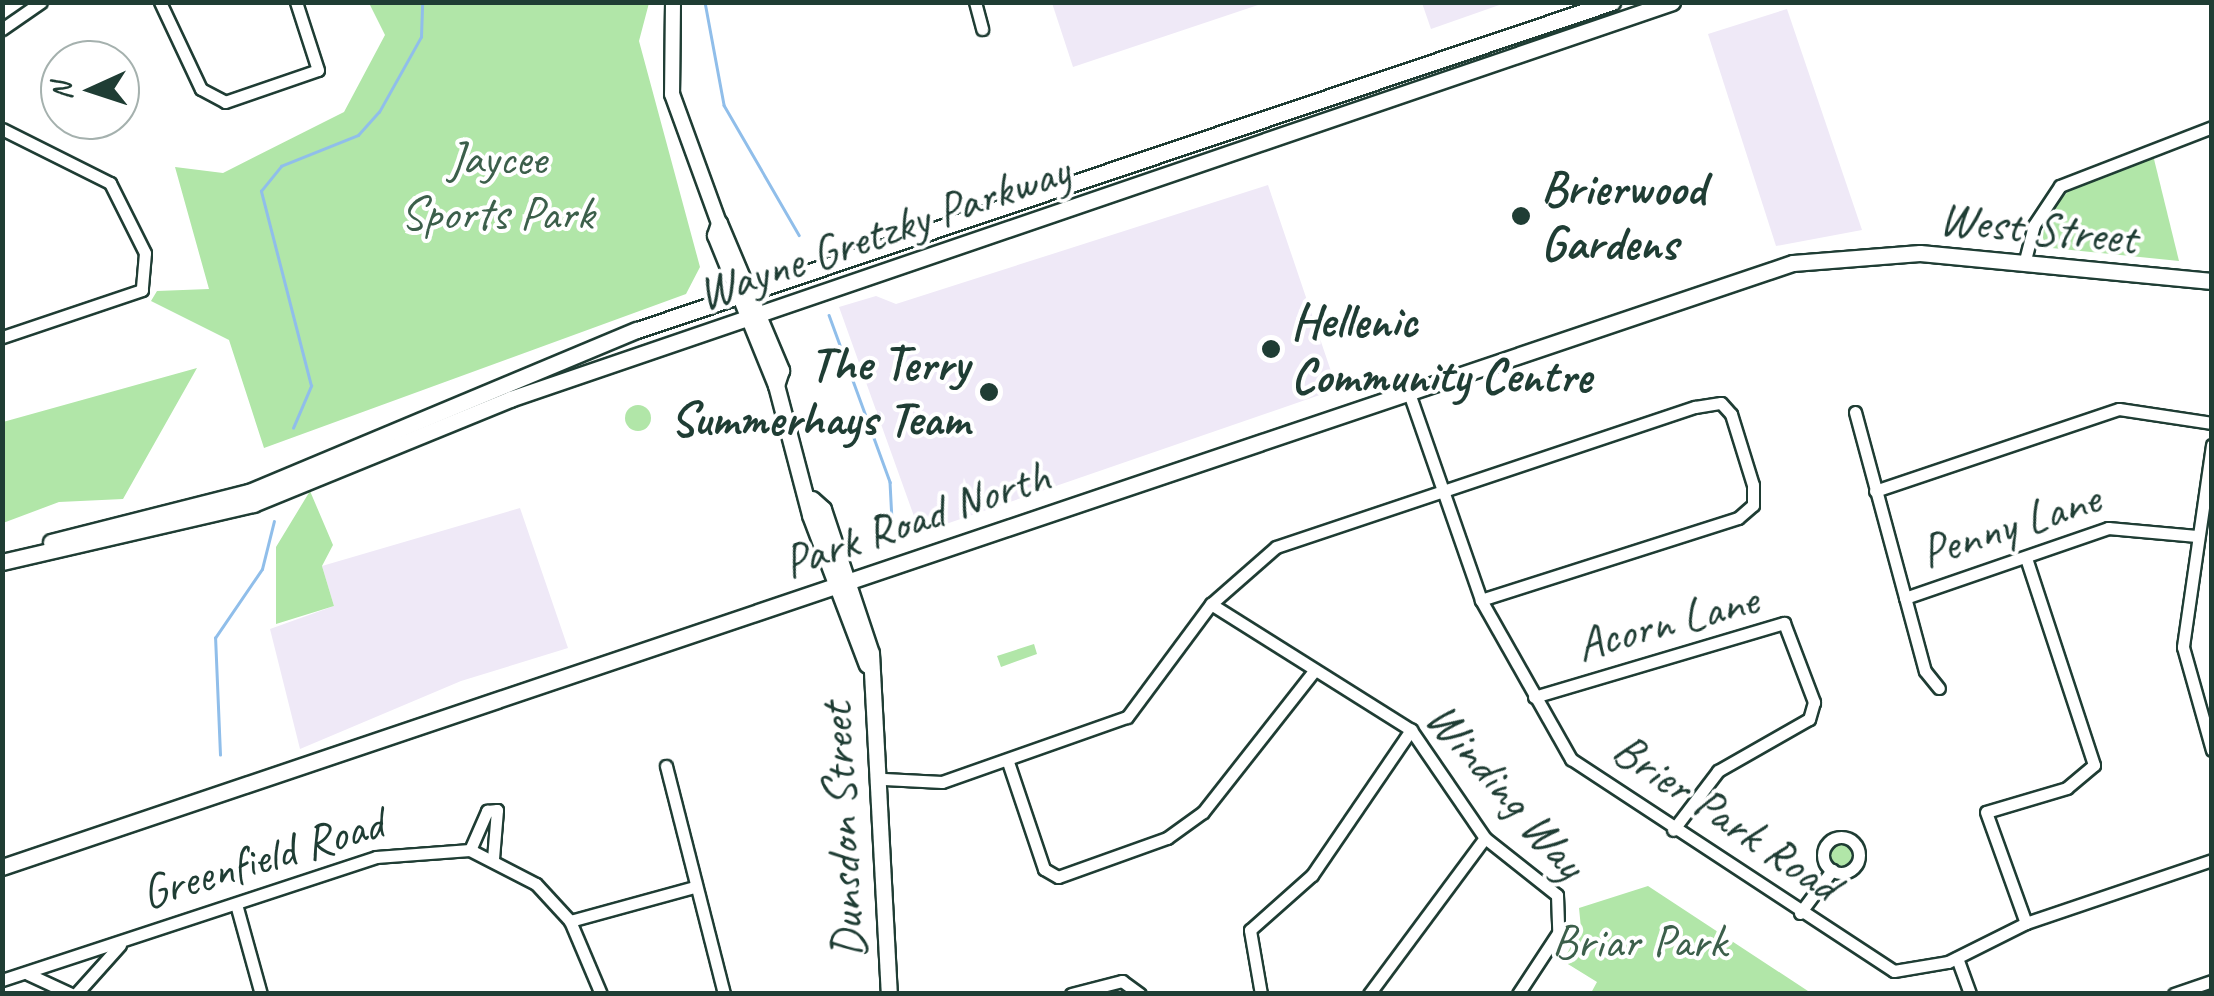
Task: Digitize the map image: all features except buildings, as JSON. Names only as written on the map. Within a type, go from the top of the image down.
[{"type":"main road","name":"Wayne Gretzky Parkway","points":[[2,552],[249,492],[636,330],[1612,2]]},
{"type":"main road","name":"Wayne Gretzky Parkway","points":[[2,562],[253,504],[510,399],[1672,2]]},
{"type":"main road","name":"Dunsdon Street","points":[[719,223],[868,665],[884,779],[880,936],[889,994]]},
{"type":"main road","name":"West Street","points":[[1857,252],[2212,281]]},
{"type":"main road","name":"Park Road North","points":[[2,867],[1793,263],[1857,252]]},
{"type":"street","points":[[2,29],[41,2]]},
{"type":"street","points":[[160,2],[201,90],[225,102],[318,70],[296,2]]},
{"type":"street","name":"Dunsdon Street","points":[[673,2],[672,94],[719,223]]},
{"type":"street","points":[[975,2],[982,28]]},
{"type":"street","points":[[2024,264],[2034,225],[2060,186],[2212,126]]},
{"type":"street","points":[[2,130],[110,184],[145,253],[142,290],[2,337]]},
{"type":"street","name":"Brier Park Road","points":[[1409,393],[1481,600],[1570,759],[1800,913],[1894,970],[1958,958],[2026,923],[2212,860]]},
{"type":"street","points":[[884,779],[942,782],[1008,762],[1126,717],[1212,604],[1276,546],[1695,407],[1721,403],[1731,414],[1753,484],[1753,506],[1738,518],[1481,600]]},
{"type":"street","points":[[1875,491],[2119,409],[2212,423]]},
{"type":"street","points":[[1855,412],[1905,598],[1939,688]]},
{"type":"street","points":[[2212,446],[2183,647],[2212,750]]},
{"type":"street","name":"Penny Lane","points":[[1905,598],[2124,525],[2197,536]]},
{"type":"street","points":[[2026,558],[2094,765],[2068,788],[1986,812],[2026,923]]},
{"type":"street","name":"Winding Way","points":[[1212,604],[1411,730],[1484,838],[1561,900],[1558,933],[1518,994]]},
{"type":"street","name":"Acorn Lane","points":[[1534,696],[1784,623],[1814,702],[1808,719],[1718,772],[1674,830]]},
{"type":"street","points":[[1008,762],[1044,869],[1058,877],[1168,838],[1203,812],[1314,670]]},
{"type":"street","points":[[1261,994],[1250,930],[1312,875],[1411,730]]},
{"type":"street","points":[[666,766],[724,994]]},
{"type":"street","points":[[470,850],[487,811],[497,810],[493,859]]},
{"type":"street","points":[[1369,994],[1484,838]]},
{"type":"street","name":"Greenfield Road","points":[[73,994],[127,938],[376,857],[470,850],[536,884],[570,921],[600,994]]},
{"type":"street","points":[[1800,913],[1832,870]]},
{"type":"street","points":[[570,921],[694,887]]},
{"type":"street","points":[[236,904],[261,994]]},
{"type":"street","points":[[2,980],[127,938]]},
{"type":"street","points":[[1958,958],[1970,994]]},
{"type":"street","points":[[23,973],[73,994]]},
{"type":"street","points":[[1071,994],[1122,981],[1140,994]]},
{"type":"street","points":[[2174,994],[2212,981]]},
{"type":"shaded area","points":[[1052,2],[1264,3],[1073,67]]},
{"type":"shaded area","points":[[1422,2],[1505,3],[1431,29]]},
{"type":"shaded area","points":[[1787,9],[1862,230],[1776,246],[1708,34]]},
{"type":"shaded area","points":[[1268,185],[1337,389],[920,533],[839,307],[876,296],[896,304]]},
{"type":"shaded area","points":[[520,508],[568,648],[461,681],[300,749],[270,629],[334,606],[322,566]]},
{"type":"green space","name":"Jaycee Sports Park","points":[[369,3],[649,3],[639,41],[700,267],[686,294],[264,448],[229,340],[151,301],[157,291],[209,289],[175,167],[223,173],[344,112],[385,35]]},
{"type":"green space","points":[[2153,155],[2179,261],[2042,247],[2045,218],[2076,182]]},
{"type":"green space","points":[[197,368],[123,499],[59,502],[3,523],[3,422]]},
{"type":"green space","points":[[638,405],[647,409],[651,418],[647,427],[638,431],[629,427],[625,418],[629,409]]},
{"type":"green space","points":[[310,491],[333,545],[322,566],[334,606],[276,624],[276,547]]},
{"type":"green space","points":[[1034,644],[1037,654],[1001,667],[997,656]]},
{"type":"green space","points":[[1842,840],[1852,844],[1856,854],[1852,864],[1842,868],[1832,864],[1828,854],[1832,844]]},
{"type":"green space","name":"Briar Park","points":[[1648,886],[1811,993],[1591,993],[1597,982],[1563,961],[1581,928],[1579,908]]},
{"type":"waterway","points":[[293,428],[311,386],[261,191],[281,166],[358,135],[379,112],[421,37],[422,2]]},
{"type":"waterway","points":[[705,2],[724,105],[799,235]]},
{"type":"waterway","points":[[829,315],[890,482],[892,516]]},
{"type":"waterway","points":[[220,755],[215,638],[262,569],[274,521]]},
{"type":"place","name":"Brierwood Gardens","points":[[1521,216]]},
{"type":"place","name":"Hellenic Community Centre","points":[[1271,349]]},
{"type":"place","name":"The Terry Summerhays Team","points":[[989,392]]}]
